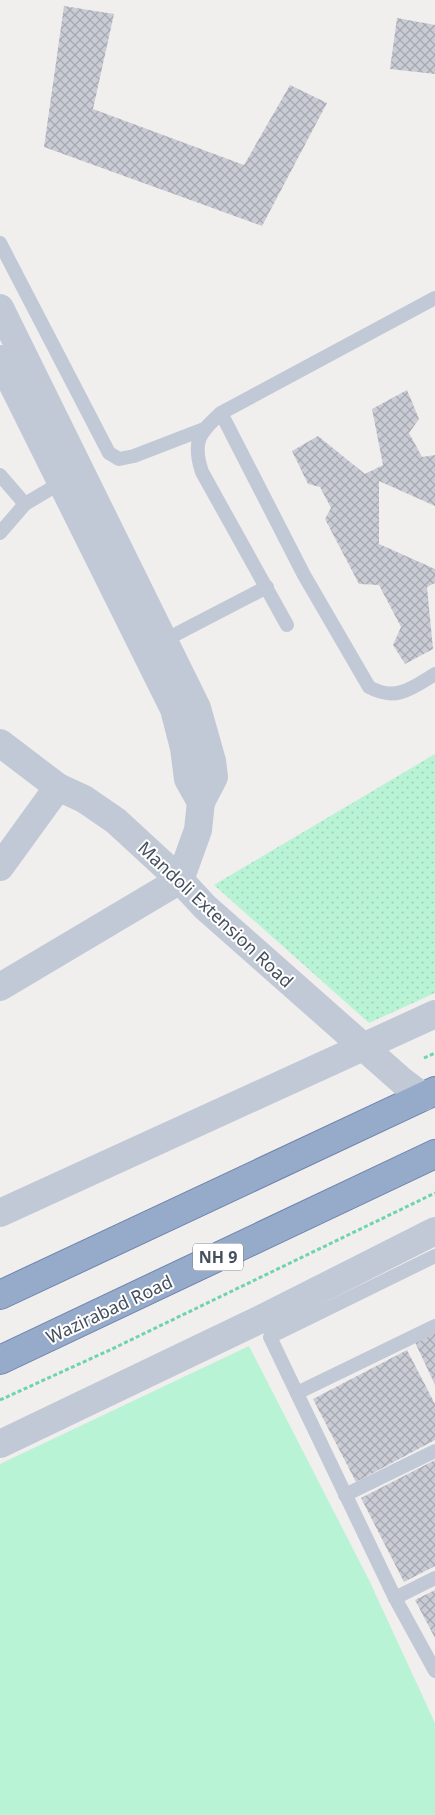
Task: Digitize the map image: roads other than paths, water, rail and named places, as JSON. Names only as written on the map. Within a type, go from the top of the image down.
[{"type":"highway","points":[[0,1295],[429,1094]]},
{"type":"highway","name":"Wazirabad Road","points":[[0,1360],[435,1154]]},
{"type":"street","points":[[0,308],[155,645],[184,748],[188,779],[201,802],[198,830],[180,880],[0,988]]},
{"type":"street","points":[[0,358],[62,482],[155,645]]},
{"type":"street","name":"Mandoli Extension Road","points":[[0,743],[58,787],[84,798],[116,820],[180,880],[205,907],[364,1047],[429,1094]]},
{"type":"street","points":[[0,867],[58,787]]},
{"type":"street","points":[[0,1213],[435,1014]]},
{"type":"street","points":[[0,1444],[261,1319],[435,1231]]},
{"type":"lane","points":[[0,243],[109,453],[119,459],[134,456],[204,429]]},
{"type":"lane","points":[[288,624],[202,472],[196,455],[198,442],[204,429],[221,413],[435,298]]},
{"type":"lane","points":[[221,413],[304,575],[369,687],[382,694],[395,694],[410,689],[435,674]]},
{"type":"lane","points":[[0,475],[25,504]]},
{"type":"lane","points":[[0,533],[25,504],[62,482]]},
{"type":"lane","points":[[155,645],[266,587]]},
{"type":"lane","points":[[435,1256],[270,1337],[395,1598],[435,1671]]},
{"type":"lane","points":[[297,1393],[435,1326]]},
{"type":"lane","points":[[345,1495],[435,1451]]},
{"type":"lane","points":[[395,1598],[435,1578]]}]
